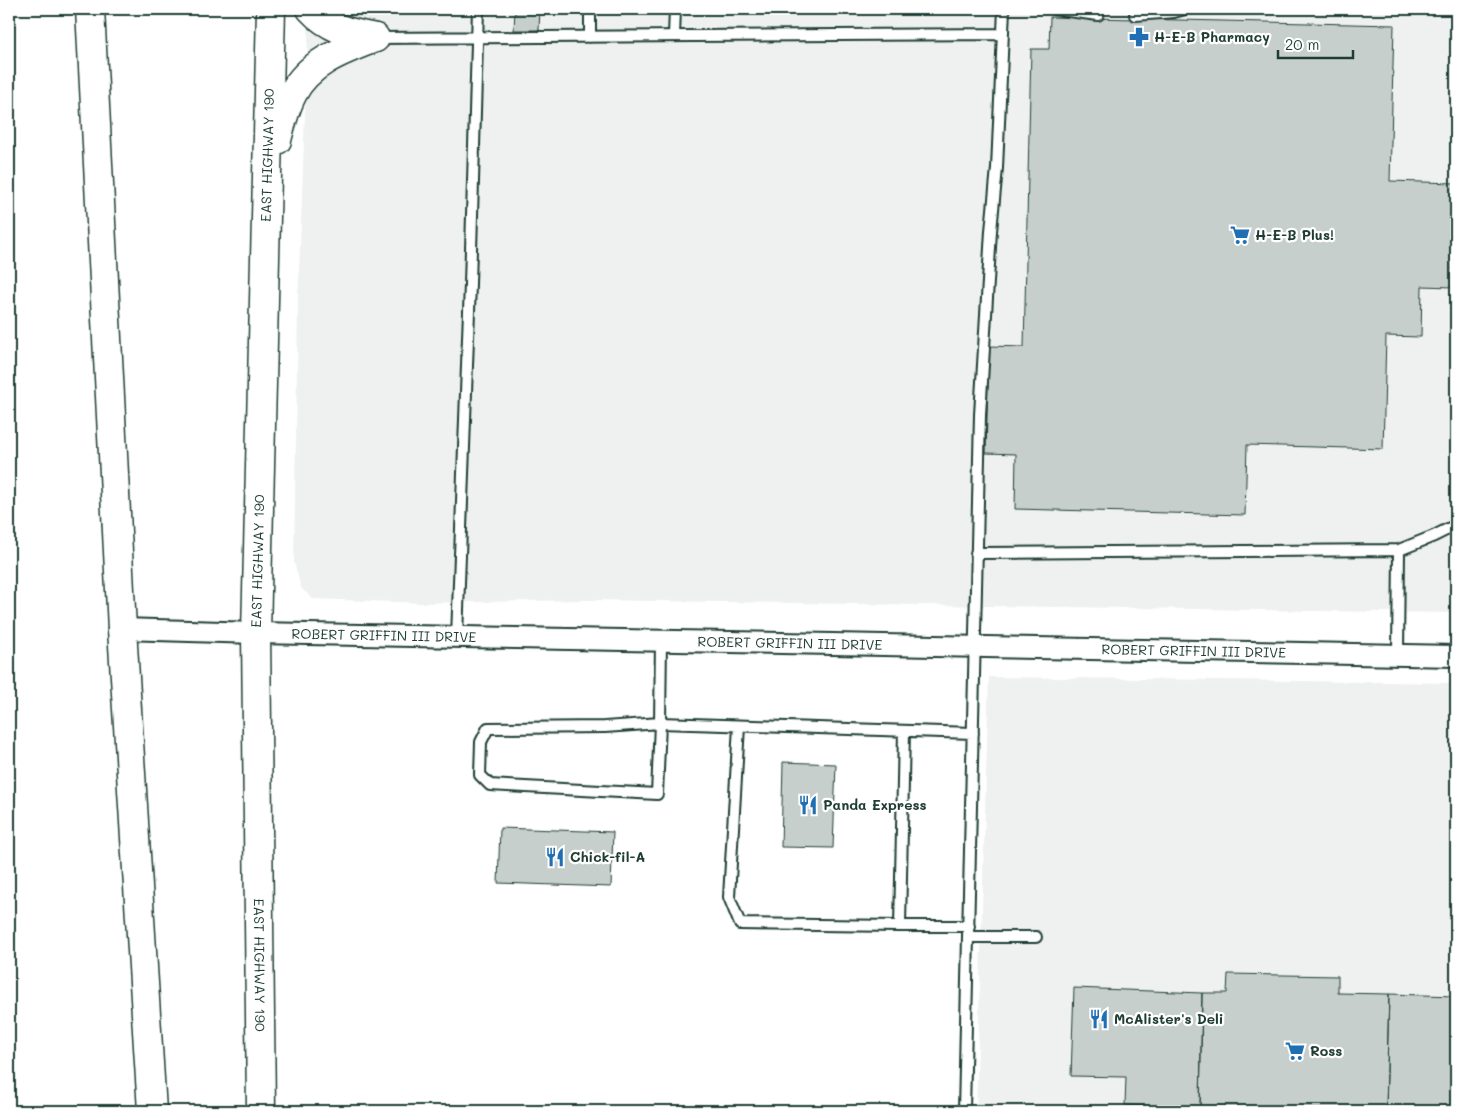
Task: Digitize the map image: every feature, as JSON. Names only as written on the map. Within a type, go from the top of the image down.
[{"type":"main road","points":[[90,9],[122,629],[152,1111]]},
{"type":"main road","name":"EAST HIGHWAY 190","points":[[261,1111],[256,633],[271,9]]},
{"type":"main road","points":[[311,9],[335,28],[375,38]]},
{"type":"main road","points":[[266,178],[286,109],[300,82],[325,60],[375,38]]},
{"type":"street","name":"ROBERT GRIFFIN III DRIVE","points":[[122,629],[975,648],[1456,656]]},
{"type":"lane","points":[[457,637],[478,9]]},
{"type":"lane","points":[[590,9],[590,37]]},
{"type":"lane","points":[[674,36],[675,9]]},
{"type":"lane","points":[[964,1111],[976,553],[983,351],[997,168],[1004,9]]},
{"type":"lane","points":[[1054,9],[1098,15]]},
{"type":"lane","points":[[1134,15],[1174,12],[1185,9]]},
{"type":"lane","points":[[375,38],[1003,34]]},
{"type":"lane","points":[[976,553],[1399,550],[1456,525]]},
{"type":"lane","points":[[1398,655],[1399,550]]},
{"type":"lane","points":[[661,640],[660,724],[657,794],[490,785],[480,776],[481,742],[488,728],[606,727],[660,724],[973,733]]},
{"type":"lane","points":[[739,726],[729,898],[740,924],[900,926],[1036,937]]},
{"type":"lane","points":[[900,926],[904,731]]},
{"type":"shaded area","points":[[309,9],[1456,9],[1456,613],[586,600],[422,603],[313,599],[301,588],[294,562],[298,301]]},
{"type":"shaded area","points":[[989,677],[1456,683],[1456,1111],[976,1111]]},
{"type":"building","points":[[515,9],[540,9],[539,30],[514,30]]},
{"type":"building","name":"H-E-B Plus!","points":[[1050,17],[1394,25],[1390,181],[1455,183],[1452,287],[1422,286],[1421,337],[1386,336],[1383,449],[1247,445],[1245,515],[1015,509],[1016,454],[986,453],[989,346],[1024,347],[1031,49],[1049,49]]},
{"type":"building","name":"Panda Express","points":[[783,762],[836,764],[833,848],[781,847]]},
{"type":"building","name":"Chick-fil-A","points":[[500,828],[613,832],[611,887],[498,883]]},
{"type":"building","name":"Ross","points":[[1228,974],[1338,976],[1338,993],[1389,994],[1386,1111],[1200,1111],[1202,993],[1227,993]]},
{"type":"building","points":[[1074,988],[1202,993],[1200,1108],[1125,1105],[1126,1077],[1071,1076]]},
{"type":"building","points":[[1389,994],[1456,996],[1456,1111],[1386,1110]]},
{"type":"building","points":[[519,1109],[627,1111],[519,1111]]},
{"type":"place","name":"H-E-B Pharmacy","points":[[1139,37]]},
{"type":"place","name":"H-E-B Plus!","points":[[1240,235]]},
{"type":"place","name":"Panda Express","points":[[808,805]]},
{"type":"place","name":"Chick-fil-A","points":[[555,857]]},
{"type":"place","name":"McAlister's Deli","points":[[1099,1019]]},
{"type":"place","name":"Ross","points":[[1295,1051]]}]
